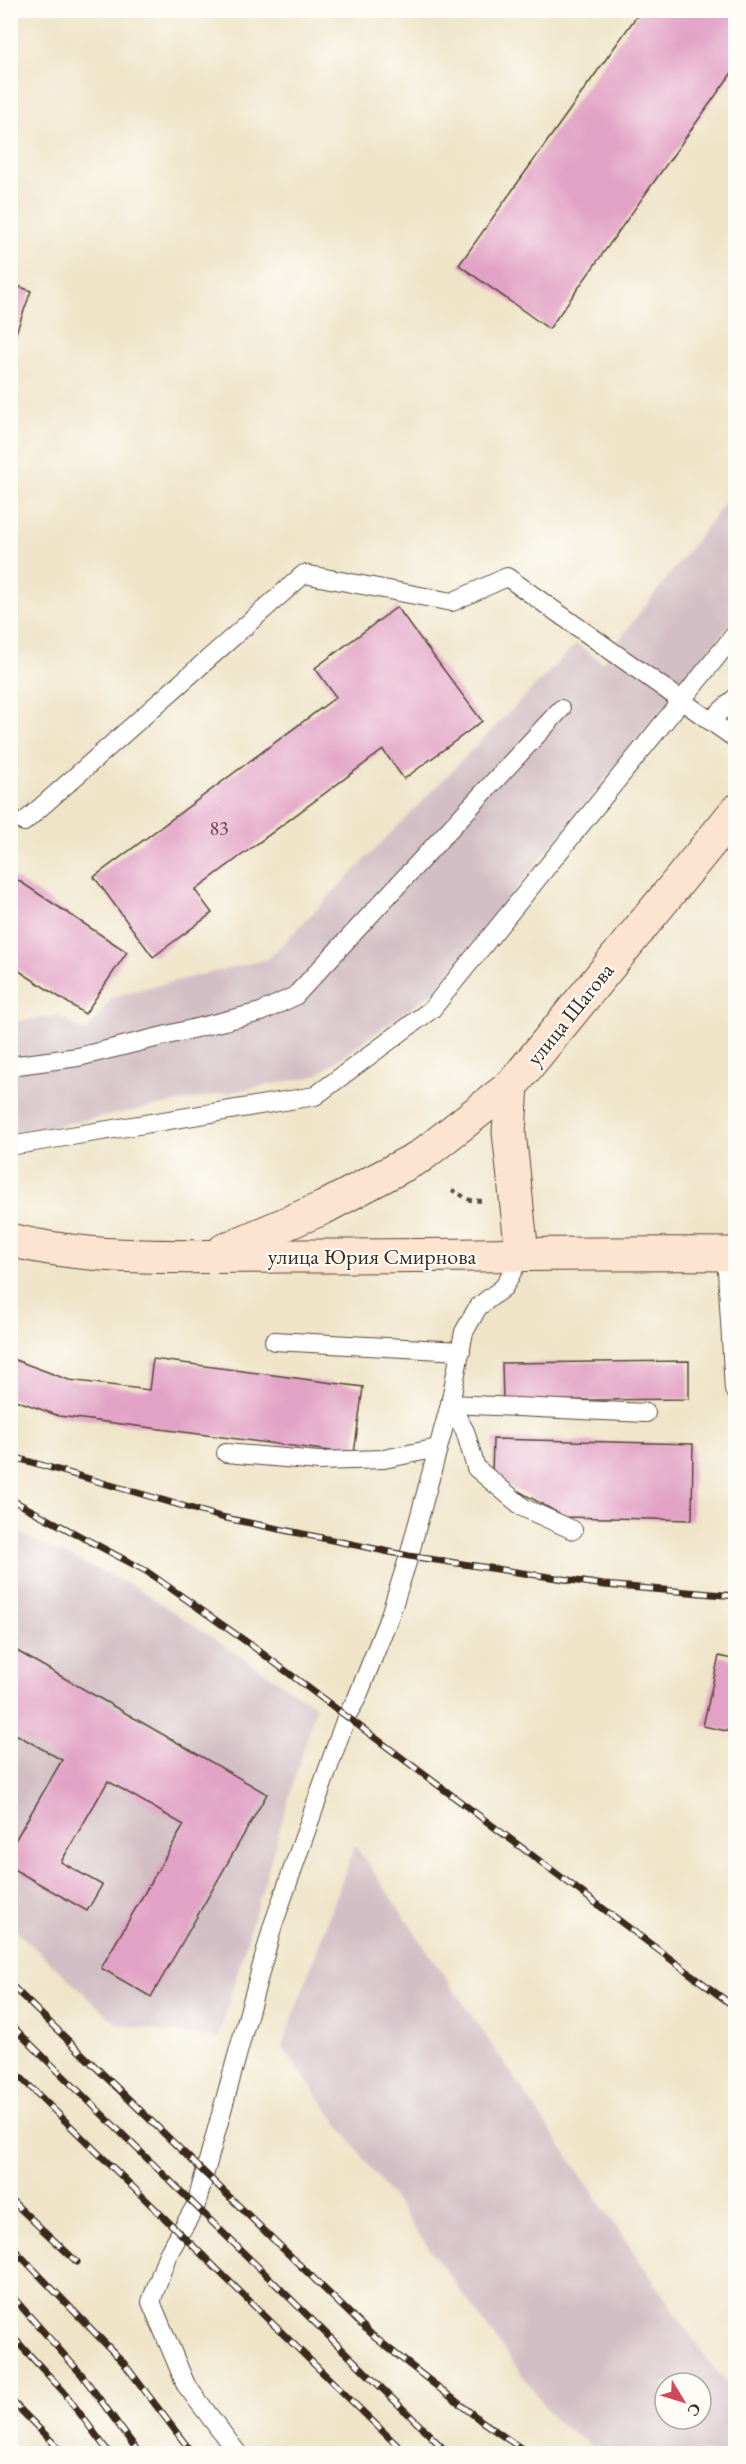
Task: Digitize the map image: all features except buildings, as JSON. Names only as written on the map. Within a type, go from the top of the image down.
[{"type":"main road","name":"улица Шагова","points":[[522,1254],[508,1132],[512,1085],[735,811]]},
{"type":"main road","points":[[211,1256],[323,1208],[421,1156],[512,1085]]},
{"type":"main road","name":"улица Юрия Смирнова","points":[[10,1240],[37,1247],[117,1255],[731,1254]]},
{"type":"lane","points":[[24,822],[304,574],[452,602],[507,577],[735,739]]},
{"type":"lane","points":[[10,1146],[315,1096],[432,1009],[735,633]]},
{"type":"lane","points":[[710,721],[735,697]]},
{"type":"lane","points":[[10,1066],[78,1057],[250,1015],[295,996],[561,709]]},
{"type":"lane","points":[[238,2454],[186,2385],[151,2302],[167,2256],[196,2205],[273,1925],[347,1715],[357,1698],[390,1615],[450,1404],[464,1332],[478,1307],[504,1287],[522,1254]]},
{"type":"lane","points":[[731,1254],[734,1390]]},
{"type":"lane","points":[[274,1341],[461,1351]]},
{"type":"lane","points":[[450,1404],[646,1413]]},
{"type":"lane","points":[[450,1404],[465,1431],[476,1468],[524,1509],[573,1530]]},
{"type":"lane","points":[[226,1452],[320,1461],[384,1459],[438,1448]]},
{"type":"path","points":[[452,1190],[470,1200],[492,1202]]},
{"type":"shaded area","points":[[735,490],[735,618],[433,992],[315,1076],[11,1134],[10,1022],[59,1016],[86,1033],[113,996],[268,959],[576,644],[602,662]]},
{"type":"shaded area","points":[[10,1529],[137,1588],[316,1706],[218,2039],[117,2024],[11,1926]]},
{"type":"shaded area","points":[[355,1845],[708,2361],[735,2392],[735,2453],[602,2453],[556,2421],[282,2047]]},
{"type":"railway","points":[[10,1456],[221,1517],[409,1556],[604,1585],[736,1596]]},
{"type":"railway","points":[[10,1499],[146,1571],[251,1645],[736,2008]]},
{"type":"railway","points":[[10,1984],[373,2336],[480,2420],[529,2454]]},
{"type":"railway","points":[[10,2024],[449,2454]]},
{"type":"railway","points":[[10,2067],[406,2454]]},
{"type":"railway","points":[[10,2199],[77,2262]]},
{"type":"railway","points":[[10,2245],[123,2362],[193,2454]]},
{"type":"railway","points":[[10,2294],[82,2375],[140,2454]]},
{"type":"railway","points":[[10,2334],[64,2392],[110,2454]]},
{"type":"railway","points":[[10,2399],[64,2454]]},
{"type":"railway","points":[[10,2449],[16,2454]]}]
